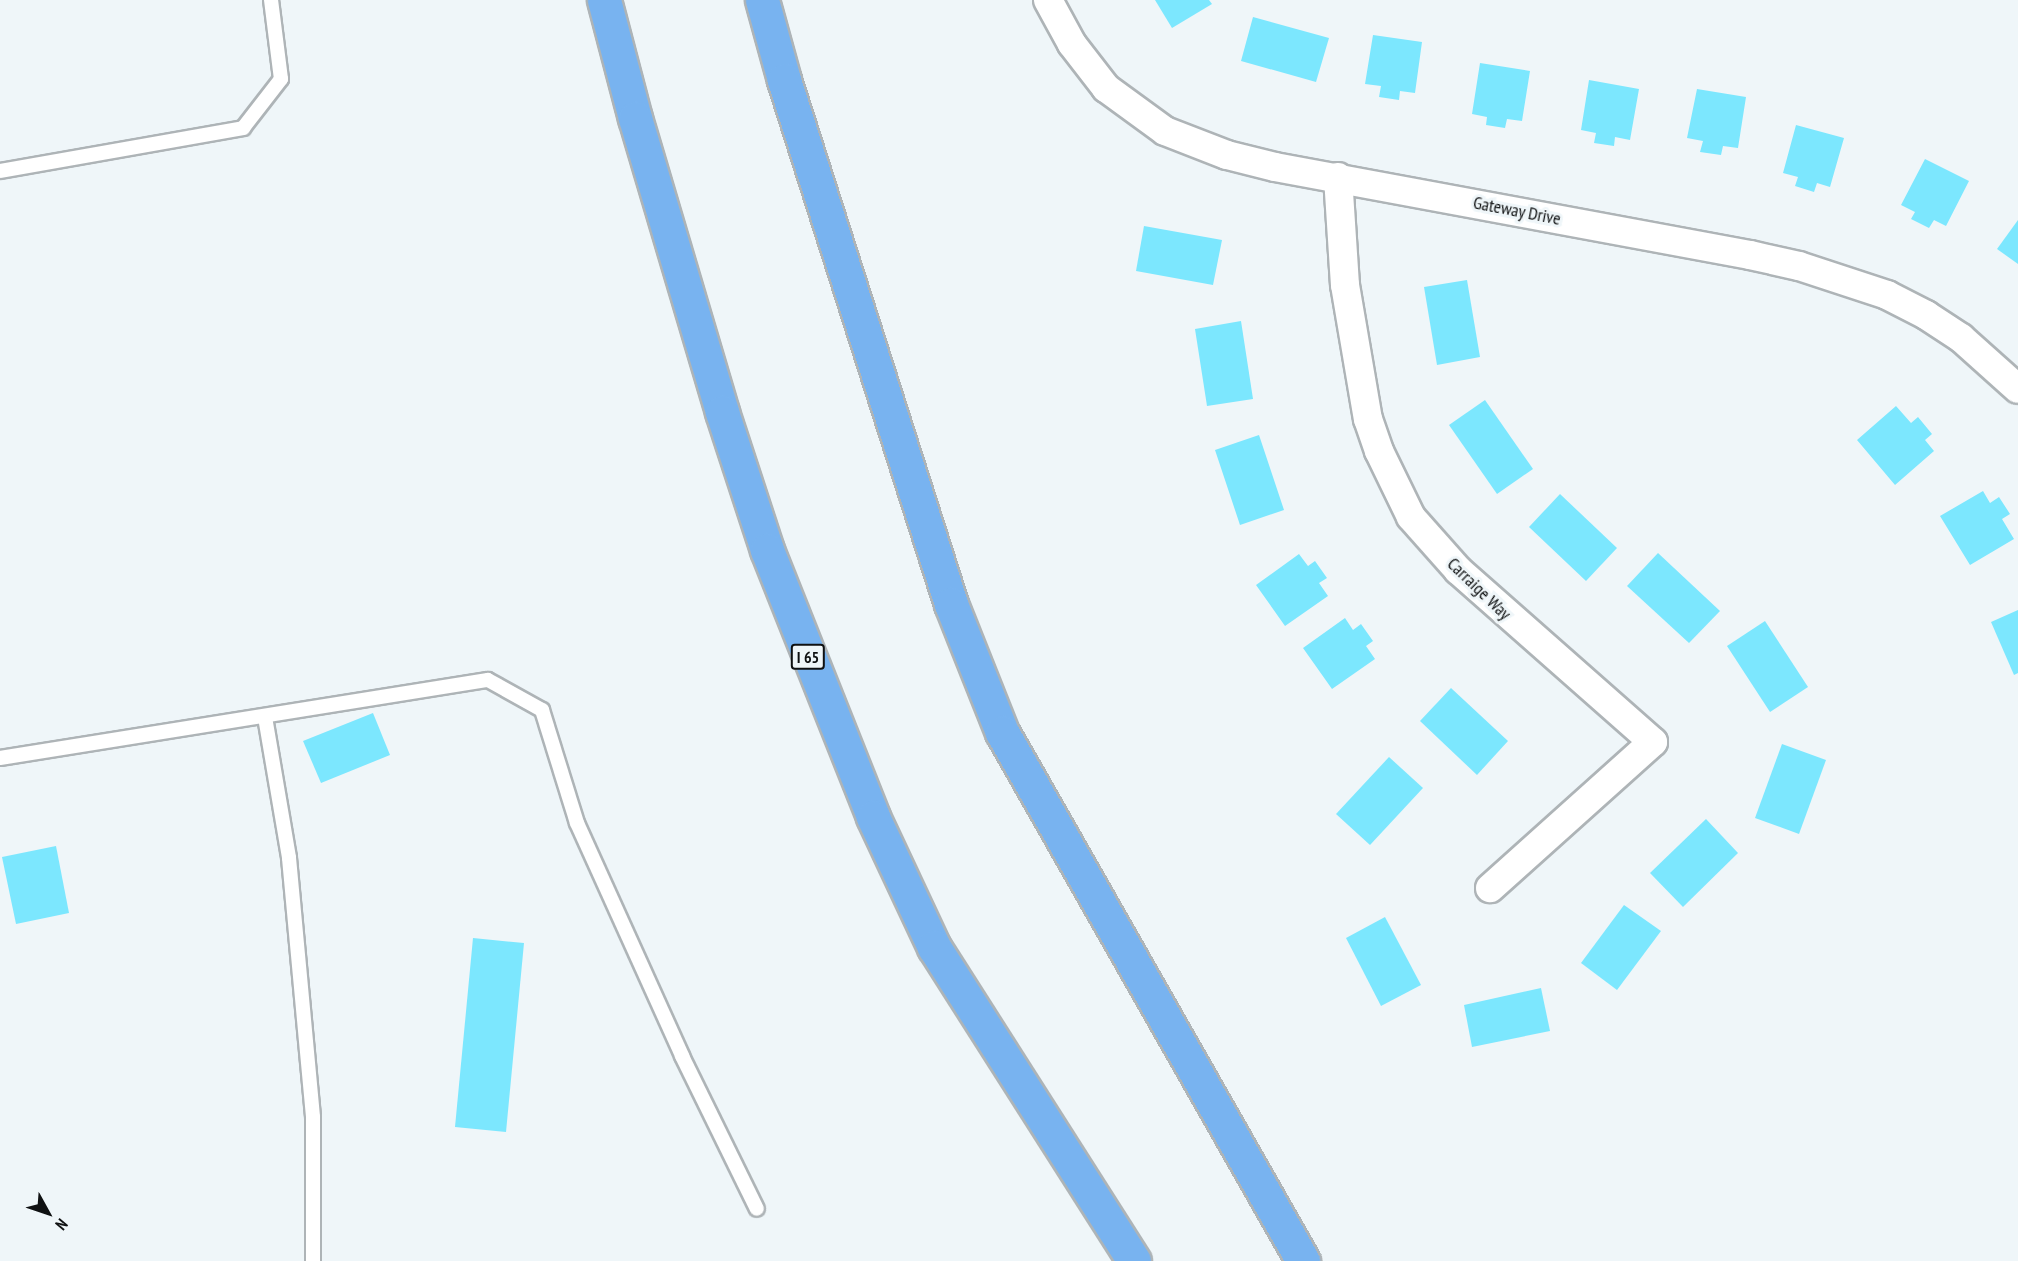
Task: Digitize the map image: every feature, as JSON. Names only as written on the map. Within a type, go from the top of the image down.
[{"type":"highway","points":[[588,0],[635,118]]},
{"type":"highway","name":"I 65","points":[[604,0],[635,118],[722,412],[767,550],[873,817],[934,947],[1134,1261]]},
{"type":"highway","points":[[762,0],[776,51],[947,592],[1002,732],[1303,1261]]},
{"type":"highway","points":[[767,0],[776,51]]},
{"type":"street","name":"Gateway Drive","points":[[1048,0],[1072,44],[1106,88],[1165,131],[1237,158],[1275,167],[1338,177],[1799,266],[1887,296],[1926,315],[1961,338],[2018,389]]},
{"type":"street","name":"Carraige Way","points":[[1338,177],[1345,285],[1368,419],[1379,451],[1411,517],[1458,570],[1653,742],[1490,888]]},
{"type":"lane","points":[[0,171],[243,128],[280,79],[271,0]]},
{"type":"lane","points":[[0,758],[488,680],[542,710],[577,823],[682,1056],[757,1209]]},
{"type":"lane","points":[[265,717],[289,858],[313,1117],[314,1261]]},
{"type":"building","points":[[1155,0],[1209,0],[1212,4],[1172,28]]},
{"type":"building","points":[[1253,17],[1329,38],[1316,82],[1241,61]]},
{"type":"building","points":[[1373,35],[1422,42],[1415,93],[1400,91],[1399,100],[1379,97],[1381,86],[1365,84]]},
{"type":"building","points":[[1480,63],[1530,71],[1522,121],[1507,119],[1505,128],[1486,125],[1487,117],[1472,114]]},
{"type":"building","points":[[1589,80],[1639,89],[1630,140],[1615,137],[1614,146],[1594,143],[1596,133],[1581,130]]},
{"type":"building","points":[[1697,89],[1746,97],[1738,148],[1723,146],[1721,155],[1700,152],[1703,141],[1687,138]]},
{"type":"building","points":[[1796,125],[1844,138],[1830,187],[1817,183],[1814,192],[1795,186],[1798,177],[1783,173]]},
{"type":"building","points":[[1925,159],[1969,181],[1946,226],[1934,220],[1929,228],[1911,219],[1915,212],[1901,205]]},
{"type":"building","points":[[2018,220],[2018,264],[1997,249]]},
{"type":"building","points":[[1144,226],[1222,240],[1213,285],[1136,271]]},
{"type":"building","points":[[1467,280],[1480,357],[1437,365],[1424,287]]},
{"type":"building","points":[[1241,321],[1253,399],[1207,406],[1195,329]]},
{"type":"building","points":[[1485,400],[1533,469],[1497,494],[1449,425]]},
{"type":"building","points":[[1896,406],[1911,423],[1918,417],[1932,434],[1925,440],[1934,451],[1895,485],[1857,440]]},
{"type":"building","points":[[1259,435],[1284,510],[1240,525],[1215,450]]},
{"type":"building","points":[[1983,491],[1990,503],[1999,497],[2010,514],[2002,519],[2014,539],[1970,565],[1940,516]]},
{"type":"building","points":[[1560,494],[1617,548],[1586,581],[1529,527]]},
{"type":"building","points":[[1658,553],[1720,611],[1689,643],[1627,586]]},
{"type":"building","points":[[1299,554],[1308,566],[1315,561],[1327,578],[1319,583],[1328,596],[1285,626],[1256,585]]},
{"type":"building","points":[[2018,610],[2018,673],[2014,675],[1991,622]]},
{"type":"building","points":[[1345,618],[1353,630],[1361,624],[1373,641],[1366,646],[1375,659],[1332,689],[1303,648]]},
{"type":"building","points":[[1765,621],[1808,687],[1770,712],[1727,646]]},
{"type":"building","points":[[1451,688],[1508,741],[1477,775],[1420,721]]},
{"type":"building","points":[[373,713],[390,755],[321,783],[303,741]]},
{"type":"building","points":[[1782,744],[1826,760],[1799,834],[1755,818]]},
{"type":"building","points":[[1389,757],[1423,788],[1370,845],[1336,814]]},
{"type":"building","points":[[1706,819],[1738,853],[1683,907],[1650,873]]},
{"type":"building","points":[[56,846],[69,913],[16,924],[2,857]]},
{"type":"building","points":[[1624,905],[1661,931],[1617,990],[1581,963]]},
{"type":"building","points":[[1385,917],[1421,985],[1381,1006],[1346,938]]},
{"type":"building","points":[[473,938],[524,943],[506,1132],[455,1127]]},
{"type":"building","points":[[1541,988],[1550,1031],[1472,1047],[1464,1005]]}]
